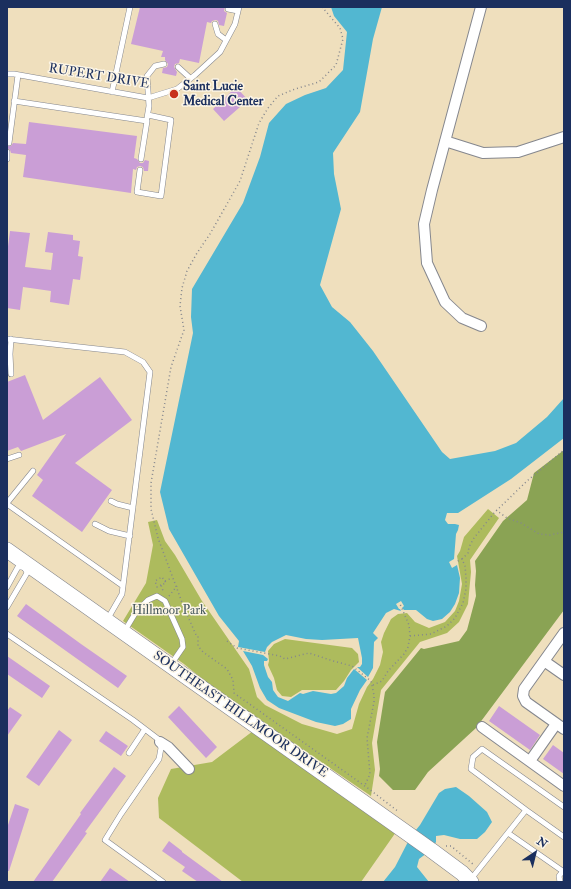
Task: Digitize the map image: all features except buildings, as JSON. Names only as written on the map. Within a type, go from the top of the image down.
[{"type":"street","points":[[481,7],[424,224],[427,263],[445,302],[462,318],[482,326]]},
{"type":"street","points":[[445,141],[483,153],[518,152],[564,137]]},
{"type":"street","name":"SOUTHEAST HILLMOOR DRIVE","points":[[7,550],[25,565],[124,633],[411,836],[438,848],[470,881]]},
{"type":"street","points":[[530,761],[560,726],[526,702],[523,696],[524,689],[564,632]]},
{"type":"street","points":[[544,661],[564,675]]},
{"type":"street","points":[[482,727],[564,786]]},
{"type":"street","points":[[160,742],[168,747],[189,769]]},
{"type":"lane","points":[[112,92],[130,7]]},
{"type":"lane","points":[[228,9],[238,9]]},
{"type":"lane","name":"RUPERT DRIVE","points":[[7,74],[148,98],[177,89],[220,52],[235,24],[238,9]]},
{"type":"lane","points":[[214,24],[218,34],[226,40]]},
{"type":"lane","points":[[141,160],[148,115],[147,76],[155,66],[164,64]]},
{"type":"lane","points":[[178,68],[190,78]]},
{"type":"lane","points":[[9,142],[18,75]]},
{"type":"lane","points":[[14,101],[147,121]]},
{"type":"lane","points":[[140,170],[137,192],[161,196],[171,120],[148,115]]},
{"type":"lane","points":[[7,152],[7,159]]},
{"type":"lane","points":[[11,374],[9,339],[125,352],[143,362],[150,372],[122,594],[106,621]]},
{"type":"lane","points":[[7,459],[19,455]]},
{"type":"lane","points":[[33,471],[7,504],[123,586]]},
{"type":"lane","points":[[111,501],[133,508]]},
{"type":"lane","points":[[95,524],[109,531],[130,536]]},
{"type":"lane","points":[[7,587],[18,567],[25,565],[27,573],[7,607]]},
{"type":"lane","points":[[124,633],[142,606],[148,600],[157,596],[165,601],[182,639],[183,647],[170,666]]},
{"type":"lane","points":[[7,634],[145,729],[160,742],[161,748],[159,758],[105,840],[163,882]]},
{"type":"lane","points":[[128,753],[145,729]]},
{"type":"lane","points":[[564,807],[482,748],[473,756],[471,769],[564,837]]},
{"type":"lane","points":[[470,881],[526,810]]},
{"type":"lane","points":[[508,833],[564,871],[559,876],[560,882]]},
{"type":"path","points":[[322,7],[340,28],[343,39],[336,65],[319,82],[295,88],[278,96],[268,108],[259,123],[240,181],[187,271],[182,288],[180,306],[184,330],[171,367],[150,497],[151,508],[156,533],[183,605],[198,636],[198,646],[203,652],[227,669],[233,680],[234,693],[365,786],[403,815]]},
{"type":"path","points":[[456,562],[468,553],[469,547],[479,531],[496,510],[527,481],[564,450]]},
{"type":"path","points":[[496,510],[504,516],[521,523],[540,534],[550,535],[564,532]]},
{"type":"path","points":[[410,636],[431,634],[447,626],[455,618],[462,606],[466,589],[466,569],[461,559]]},
{"type":"path","points":[[165,581],[162,577],[154,581],[157,587],[166,583],[165,581],[173,578]]},
{"type":"path","points":[[161,585],[163,590],[162,599]]},
{"type":"path","points":[[174,590],[176,586]]},
{"type":"path","points":[[372,685],[382,681],[388,671],[406,652],[408,647],[410,636],[408,620],[400,604]]},
{"type":"path","points":[[227,641],[238,648],[269,654],[285,659],[309,653],[352,666],[370,681],[372,685],[374,706],[367,738],[370,774],[365,786]]},
{"type":"path","points":[[438,848],[451,846],[475,866]]},
{"type":"green space","points":[[564,450],[564,610],[476,728],[428,772],[415,790],[393,790],[379,776],[380,769],[377,742],[385,692],[421,648],[424,649],[459,641],[467,630],[476,596],[475,561],[503,521],[527,500],[534,473]]},
{"type":"green space","name":"Hillmoor Park","points":[[488,509],[499,518],[470,560],[471,572],[468,604],[459,622],[447,633],[420,642],[381,690],[372,743],[375,770],[371,796],[217,691],[184,664],[123,621],[146,583],[153,545],[148,522],[157,520],[165,541],[202,601],[249,669],[257,697],[265,705],[302,724],[337,734],[352,729],[359,704],[380,665],[383,652],[381,642],[391,619],[398,614],[407,613],[415,622],[429,628],[445,622],[455,611],[459,601],[462,584],[457,556],[464,537]]},
{"type":"green space","points":[[285,639],[352,648],[358,654],[359,662],[336,690],[302,690],[291,697],[282,696],[277,690],[274,678],[268,665],[268,651],[274,644]]},
{"type":"green space","points":[[253,731],[396,832],[361,882],[243,882],[159,818],[158,798],[171,769],[212,762]]},
{"type":"water","points":[[331,7],[382,7],[373,39],[360,112],[333,153],[334,174],[341,209],[320,285],[332,307],[350,322],[373,351],[442,452],[450,459],[495,451],[516,443],[547,417],[564,398],[564,438],[511,479],[458,513],[447,513],[445,520],[448,524],[459,525],[456,534],[454,559],[449,562],[452,568],[457,565],[460,578],[459,593],[450,612],[442,619],[433,621],[427,619],[416,610],[404,610],[402,608],[404,606],[401,601],[396,604],[401,611],[394,609],[386,613],[373,633],[378,638],[374,642],[373,668],[368,677],[357,667],[360,667],[362,664],[358,638],[322,640],[306,639],[286,635],[272,642],[267,647],[265,652],[238,647],[239,641],[219,616],[169,529],[160,492],[193,333],[191,317],[192,289],[243,203],[260,157],[269,123],[286,104],[305,95],[326,88],[343,70],[347,32],[334,16]]},
{"type":"water","points":[[243,651],[263,655],[268,659],[267,661],[264,661],[264,665],[268,677],[272,682],[273,690],[278,697],[288,701],[300,693],[303,694],[313,691],[331,694],[336,693],[344,686],[347,678],[354,669],[367,680],[360,690],[351,709],[351,719],[343,724],[335,726],[316,722],[279,708],[267,700],[260,688],[252,666]]},
{"type":"water","points":[[456,787],[487,812],[492,822],[485,832],[477,839],[460,839],[444,835],[436,836],[436,842],[431,850],[419,859],[417,867],[429,882],[383,882],[395,867],[411,836],[420,825],[439,793],[445,789]]},
{"type":"place","name":"Saint Lucie Medical Center","points":[[174,94]]}]
